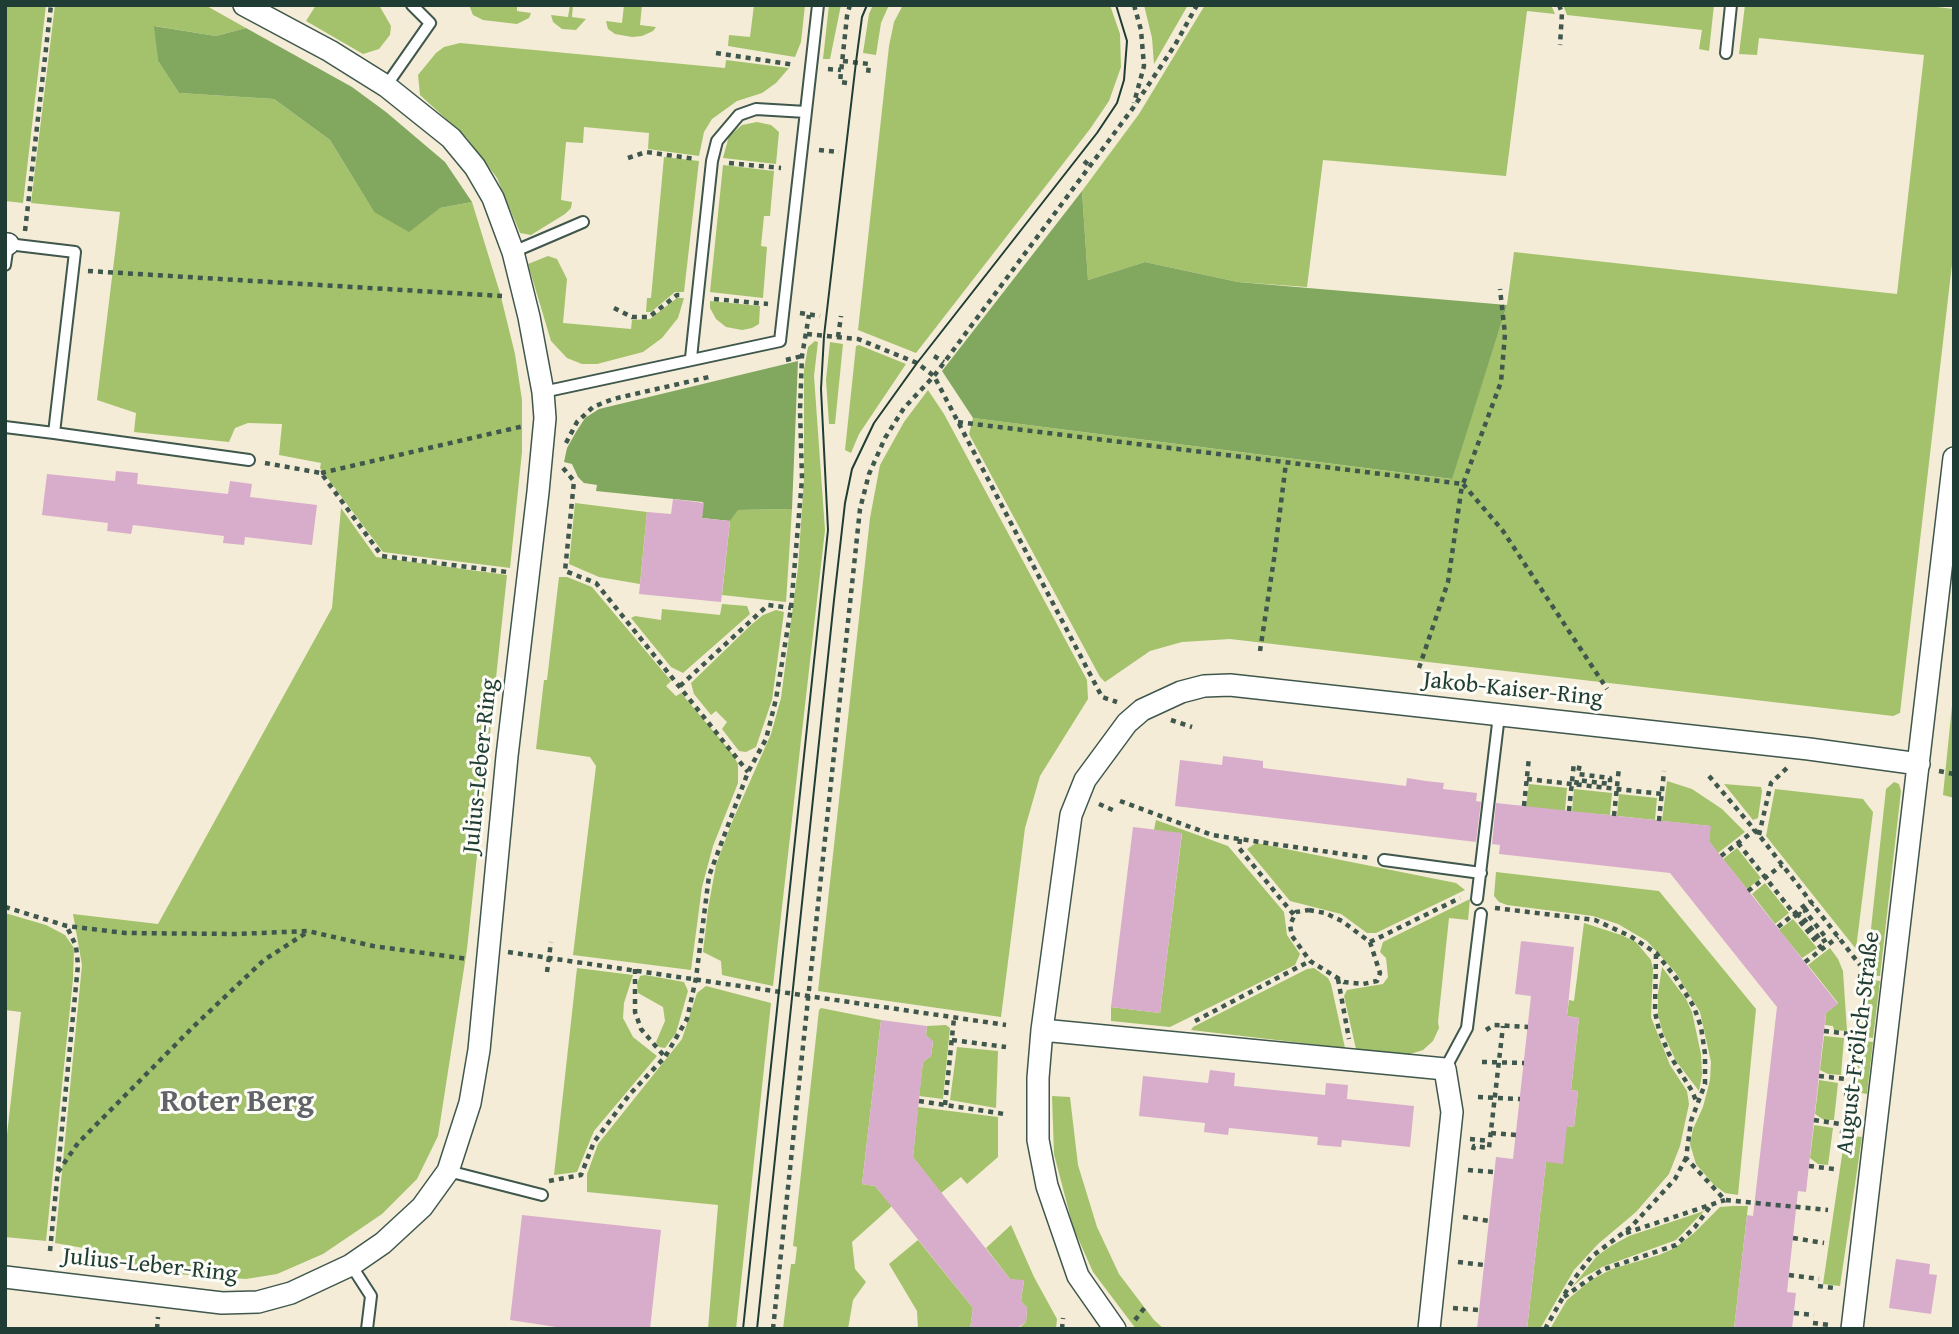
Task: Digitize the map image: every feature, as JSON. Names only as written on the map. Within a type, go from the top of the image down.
[{"type":"street","name":"Julius-Leber-Ring","points":[[5,1277],[222,1303],[258,1302],[291,1293],[351,1265],[383,1243],[422,1207],[448,1171],[470,1103],[490,950],[545,418],[529,317],[513,252],[493,198],[475,167],[451,138],[386,86],[330,51],[244,5]]},
{"type":"street","points":[[1919,764],[1954,458]]},
{"type":"street","name":"Jakob-Kaiser-Ring","points":[[1115,1329],[1078,1276],[1047,1186],[1038,1140],[1038,1078],[1071,815],[1085,780],[1127,723],[1142,710],[1181,692],[1205,686],[1230,685],[1809,749],[1919,764]]},
{"type":"street","name":"August-Frölich-Straße","points":[[1852,1329],[1919,764]]},
{"type":"street","points":[[1042,1030],[1445,1069],[1452,1112],[1429,1329]]},
{"type":"lane","points":[[386,86],[430,23],[412,5]]},
{"type":"lane","points":[[543,392],[691,358],[780,341],[818,5]]},
{"type":"lane","points":[[1726,53],[1731,5]]},
{"type":"lane","points":[[691,358],[712,161],[717,141],[739,115],[756,109],[806,112]]},
{"type":"lane","points":[[513,252],[583,222]]},
{"type":"lane","points":[[10,250],[75,252],[54,433]]},
{"type":"lane","points":[[5,427],[249,460]]},
{"type":"lane","points":[[1478,894],[1499,715]]},
{"type":"lane","points":[[1384,860],[1480,873]]},
{"type":"lane","points":[[1445,1069],[1467,1028],[1480,914]]},
{"type":"lane","points":[[448,1171],[542,1195]]},
{"type":"lane","points":[[351,1265],[371,1296],[367,1329]]},
{"type":"path","points":[[10,250],[51,5]]},
{"type":"path","points":[[847,83],[840,82],[850,5]]},
{"type":"path","points":[[1133,108],[1144,66],[1141,30],[1134,5]]},
{"type":"path","points":[[773,1329],[860,509],[869,474],[885,438],[904,408],[934,376],[1133,108],[1175,45],[1197,5]]},
{"type":"path","points":[[1559,5],[1562,13],[1560,45]]},
{"type":"path","points":[[716,54],[841,70]]},
{"type":"path","points":[[843,61],[869,64],[868,75]]},
{"type":"path","points":[[628,158],[646,152],[781,169],[783,146],[839,152]]},
{"type":"path","points":[[1084,161],[1090,166]]},
{"type":"path","points":[[73,270],[504,296]]},
{"type":"path","points":[[1419,668],[1448,582],[1462,484],[1502,382],[1505,334],[1500,289]]},
{"type":"path","points":[[537,1178],[548,1181],[581,1175],[594,1142],[630,1094],[665,1057],[687,1019],[696,978],[709,876],[748,772],[766,738],[776,699],[792,608],[802,479],[802,356],[809,315]]},
{"type":"path","points":[[838,337],[841,316]]},
{"type":"path","points":[[807,334],[858,339],[916,363],[934,376],[1102,696],[1142,710]]},
{"type":"path","points":[[775,362],[802,356]]},
{"type":"path","points":[[934,356],[944,362]]},
{"type":"path","points":[[566,444],[577,422],[593,407],[613,399],[721,374]]},
{"type":"path","points":[[958,422],[1462,484],[1503,531],[1607,689]]},
{"type":"path","points":[[249,460],[321,473],[527,425]]},
{"type":"path","points":[[562,463],[563,470],[575,481],[565,571],[596,583],[748,772]]},
{"type":"path","points":[[1260,651],[1286,463]]},
{"type":"path","points":[[321,473],[382,556],[514,573]]},
{"type":"path","points":[[680,686],[768,605],[792,608]]},
{"type":"path","points":[[1721,856],[1757,833],[1771,783],[1809,749]]},
{"type":"path","points":[[1524,806],[1529,757]]},
{"type":"path","points":[[1569,811],[1577,762],[1578,774],[1610,778],[1610,783],[1577,780],[1574,785]]},
{"type":"path","points":[[1614,816],[1619,767]]},
{"type":"path","points":[[1659,821],[1664,771]]},
{"type":"path","points":[[1709,776],[1860,965]]},
{"type":"path","points":[[1527,779],[1662,794]]},
{"type":"path","points":[[1120,801],[1212,835],[1384,860]]},
{"type":"path","points":[[1240,839],[1239,848],[1294,915]]},
{"type":"path","points":[[1738,843],[1822,949]]},
{"type":"path","points":[[1748,891],[1782,865]]},
{"type":"path","points":[[1370,942],[1478,894]]},
{"type":"path","points":[[1778,927],[1812,902]]},
{"type":"path","points":[[1795,915],[1800,914],[1822,942],[1827,939],[1805,911],[1812,902]]},
{"type":"path","points":[[5,907],[67,926],[125,933],[182,935],[309,931],[373,946],[469,959]]},
{"type":"path","points":[[1493,907],[1595,920],[1630,936],[1656,953],[1694,1007],[1706,1054],[1705,1084],[1691,1121],[1686,1158],[1675,1179],[1630,1227],[1591,1257],[1571,1283],[1545,1329]]},
{"type":"path","points":[[1309,910],[1325,913],[1342,921],[1370,942],[1380,972],[1377,981],[1363,984],[1344,982],[1310,961],[1292,936],[1290,925],[1294,915],[1296,912],[1309,910]]},
{"type":"path","points":[[50,1251],[78,965],[76,947],[67,926]]},
{"type":"path","points":[[58,1172],[78,1143],[194,1026],[264,960],[309,931]]},
{"type":"path","points":[[1805,962],[1838,937]]},
{"type":"path","points":[[547,972],[551,942]]},
{"type":"path","points":[[490,950],[1006,1025]]},
{"type":"path","points":[[1656,953],[1655,1012],[1659,1030],[1669,1054],[1698,1105]]},
{"type":"path","points":[[1177,1043],[1179,1029],[1310,961]]},
{"type":"path","points":[[635,969],[635,1012],[641,1029],[665,1057]]},
{"type":"path","points":[[1338,979],[1353,1060]]},
{"type":"path","points":[[945,1105],[954,1018]]},
{"type":"path","points":[[1486,1030],[1494,1026],[1528,1027]]},
{"type":"path","points":[[1469,1182],[1474,1146],[1489,1148],[1503,1026]]},
{"type":"path","points":[[1824,1031],[1852,1034]]},
{"type":"path","points":[[952,1040],[1006,1047]]},
{"type":"path","points":[[1482,1062],[1524,1063]]},
{"type":"path","points":[[1819,1076],[1846,1079]]},
{"type":"path","points":[[1478,1097],[1520,1098]]},
{"type":"path","points":[[919,1101],[1004,1114]]},
{"type":"path","points":[[1814,1120],[1840,1124]]},
{"type":"path","points":[[1491,1133],[1516,1135]]},
{"type":"path","points":[[1686,1158],[1725,1200]]},
{"type":"path","points":[[1809,1166],[1834,1169]]},
{"type":"path","points":[[1471,1170],[1494,1172]]},
{"type":"path","points":[[1617,1236],[1725,1200],[1828,1210]]},
{"type":"path","points":[[1561,1299],[1602,1270],[1676,1245],[1695,1227],[1712,1204]]},
{"type":"path","points":[[1464,1229],[1466,1206]]},
{"type":"path","points":[[1465,1217],[1489,1221]]},
{"type":"path","points":[[1793,1238],[1824,1243]]},
{"type":"path","points":[[1458,1274],[1461,1251]]},
{"type":"path","points":[[1460,1262],[1484,1265]]},
{"type":"path","points":[[1789,1275],[1819,1279]]},
{"type":"path","points":[[1455,1296],[1454,1308],[1479,1310]]},
{"type":"path","points":[[1794,1313],[1814,1315]]},
{"type":"path","points":[[1062,1329],[1063,1318]]},
{"type":"green space","points":[[5,5],[46,5],[23,203],[5,201]]},
{"type":"green space","points":[[55,5],[205,5],[246,28],[216,36],[155,26],[158,61],[179,93],[274,99],[330,140],[374,212],[440,208],[472,202],[500,293],[515,354],[522,400],[522,452],[510,568],[383,552],[320,468],[321,463],[279,455],[282,424],[248,423],[235,428],[229,442],[134,432],[136,413],[97,400],[120,212],[31,203]]},
{"type":"green space","points":[[316,5],[379,5],[391,26],[390,35],[379,49],[363,54],[306,21]]},
{"type":"green space","points":[[469,5],[517,5],[517,11],[531,13],[529,18],[517,24],[483,20],[473,15]]},
{"type":"green space","points":[[570,5],[573,5],[572,17],[586,19],[576,30],[562,29],[553,22],[551,15],[568,17]]},
{"type":"green space","points":[[624,5],[642,5],[640,25],[656,27],[653,31],[632,37],[615,34],[608,29],[606,21],[622,23]]},
{"type":"green space","points":[[754,5],[805,5],[801,42],[795,57],[728,46],[729,35],[750,37]]},
{"type":"green space","points":[[829,5],[841,5],[830,59],[823,59]]},
{"type":"green space","points":[[873,5],[889,5],[881,23],[876,55],[863,53]]},
{"type":"green space","points":[[903,5],[1110,5],[1120,34],[1121,67],[1109,101],[916,353],[858,330],[889,46],[894,22]]},
{"type":"green space","points":[[1144,5],[1188,5],[1154,64],[1152,38]]},
{"type":"green space","points":[[1205,5],[1551,5],[1555,14],[1527,11],[1506,176],[1323,160],[1307,287],[1238,282],[1145,262],[1088,280],[1082,191],[1139,114]]},
{"type":"green space","points":[[1563,5],[1714,5],[1709,51],[1699,49],[1702,30],[1567,15]]},
{"type":"green space","points":[[1745,5],[1920,5],[1954,9],[1954,247],[1900,713],[1893,716],[1230,639],[1182,642],[1150,651],[1105,682],[969,434],[973,418],[1451,479],[1507,305],[1514,252],[1897,294],[1924,55],[1759,38],[1757,55],[1739,54]]},
{"type":"green space","points":[[154,26],[216,36],[246,28],[352,87],[386,112],[445,162],[472,202],[440,208],[409,232],[374,212],[330,140],[274,99],[179,93],[158,61]]},
{"type":"green space","points":[[460,43],[725,68],[726,60],[789,68],[776,83],[762,93],[737,101],[712,119],[704,132],[699,156],[648,149],[649,133],[584,127],[583,143],[566,142],[561,200],[572,202],[571,208],[531,235],[520,233],[497,178],[467,138],[420,95],[418,75],[436,53],[444,47]]},
{"type":"green space","points":[[757,122],[771,125],[779,132],[776,164],[723,158],[729,136],[742,125]]},
{"type":"green space","points":[[664,157],[699,161],[684,292],[675,292],[651,312],[646,312],[647,298],[651,298]]},
{"type":"green space","points":[[723,165],[774,171],[770,216],[764,216],[761,246],[767,247],[763,298],[710,292]]},
{"type":"green space","points":[[1082,191],[1088,280],[1145,262],[1238,282],[1507,305],[1452,479],[973,418],[942,371]]},
{"type":"green space","points":[[548,256],[557,259],[567,279],[563,323],[631,329],[632,320],[650,319],[677,298],[684,298],[678,318],[662,338],[643,352],[597,364],[582,364],[567,358],[551,341],[528,264]]},
{"type":"green space","points":[[710,301],[760,306],[759,324],[742,330],[726,327],[716,319],[710,308]]},
{"type":"green space","points":[[815,341],[818,342],[814,376],[825,530],[773,986],[722,975],[721,961],[703,952],[716,865],[771,734],[781,698],[798,568],[804,479],[804,369],[808,347]]},
{"type":"green space","points":[[830,342],[843,344],[835,424],[829,424],[826,380]]},
{"type":"green space","points":[[856,346],[906,364],[859,434],[851,453],[845,450]]},
{"type":"green space","points":[[798,361],[792,509],[738,510],[730,521],[702,518],[703,502],[596,491],[597,485],[584,483],[572,464],[564,462],[567,448],[585,418],[599,409]]},
{"type":"green space","points":[[928,390],[944,414],[1087,680],[1088,699],[1040,776],[1025,828],[1001,1017],[818,991],[870,518],[880,465],[904,422]]},
{"type":"green space","points":[[575,503],[647,512],[640,584],[599,577],[569,564]]},
{"type":"green space","points":[[341,508],[376,557],[507,575],[467,949],[438,1136],[417,1179],[382,1214],[323,1254],[277,1274],[246,1279],[161,1273],[89,1249],[55,1243],[82,965],[73,914],[158,924],[332,608]]},
{"type":"green space","points":[[792,509],[786,602],[722,595],[730,521],[737,510]]},
{"type":"green space","points":[[559,577],[567,577],[592,587],[671,681],[666,686],[676,696],[681,693],[738,764],[738,783],[713,846],[702,887],[691,970],[573,955],[596,766],[590,757],[536,749]]},
{"type":"green space","points":[[722,604],[747,606],[750,614],[683,673],[671,667],[631,618],[635,616],[661,620],[662,609],[720,615]]},
{"type":"green space","points":[[776,610],[784,612],[772,700],[756,747],[746,752],[739,751],[722,729],[727,722],[716,711],[711,715],[694,694],[691,683],[751,625],[763,615]]},
{"type":"green space","points":[[1954,686],[1954,798],[1943,795]]},
{"type":"green space","points":[[1667,781],[1692,789],[1722,809],[1745,832],[1718,853],[1709,841],[1710,826],[1662,821]]},
{"type":"green space","points":[[1894,782],[1899,784],[1901,791],[1880,976],[1866,975],[1886,789]]},
{"type":"green space","points":[[1529,784],[1567,788],[1565,811],[1526,807]]},
{"type":"green space","points":[[1724,784],[1761,787],[1758,818],[1753,820]]},
{"type":"green space","points":[[1574,789],[1612,793],[1610,815],[1572,812]]},
{"type":"green space","points":[[1775,789],[1863,799],[1873,812],[1856,949],[1766,836]]},
{"type":"green space","points":[[1619,794],[1657,798],[1655,820],[1617,816]]},
{"type":"green space","points":[[1156,820],[1228,846],[1284,912],[1287,935],[1300,954],[1295,965],[1170,1027],[1111,1021],[1111,1007],[1160,1013],[1182,834],[1154,830]]},
{"type":"green space","points":[[1256,843],[1456,883],[1465,890],[1376,933],[1367,933],[1341,914],[1290,901],[1247,849]]},
{"type":"green space","points":[[1737,848],[1761,878],[1747,889],[1723,859]]},
{"type":"green space","points":[[1496,872],[1659,891],[1756,1009],[1738,1195],[1725,1193],[1714,1185],[1696,1164],[1690,1144],[1710,1080],[1711,1062],[1700,1012],[1676,973],[1647,941],[1618,924],[1593,916],[1499,902],[1494,896]]},
{"type":"green space","points":[[1765,883],[1789,913],[1775,924],[1752,894]]},
{"type":"green space","points":[[1470,899],[1468,920],[1449,918],[1439,1028],[1433,1041],[1423,1050],[1407,1055],[1356,1049],[1344,996],[1347,990],[1383,984],[1388,977],[1386,958],[1380,952],[1383,942]]},
{"type":"green space","points":[[5,913],[46,925],[65,935],[74,948],[46,1241],[5,1237],[5,1152],[21,1012],[5,1010]]},
{"type":"green space","points":[[1793,919],[1817,948],[1802,958],[1779,930]]},
{"type":"green space","points":[[1584,923],[1636,942],[1651,960],[1651,1017],[1670,1065],[1687,1091],[1689,1104],[1680,1146],[1669,1174],[1636,1212],[1598,1244],[1574,1270],[1540,1329],[1527,1329],[1546,1162],[1567,1126],[1574,1127],[1578,1091],[1571,1090],[1579,1018],[1567,1016],[1569,1000],[1574,1001]]},
{"type":"green space","points":[[1830,948],[1843,971],[1847,1031],[1834,1030],[1833,1026],[1825,1025],[1826,1013],[1838,1003],[1808,965]]},
{"type":"green space","points":[[1662,967],[1686,999],[1692,1012],[1701,1054],[1702,1075],[1699,1091],[1676,1061],[1663,1033],[1658,1015]]},
{"type":"green space","points":[[577,968],[633,975],[624,1003],[623,1018],[633,1037],[657,1056],[594,1131],[577,1172],[554,1175]]},
{"type":"green space","points":[[1314,968],[1328,978],[1331,984],[1345,1048],[1191,1030],[1307,969]]},
{"type":"green space","points":[[640,976],[684,982],[688,991],[676,1033],[665,1048],[659,1047],[656,1042],[665,1021],[663,1007],[638,993]]},
{"type":"green space","points":[[1865,979],[1880,981],[1873,1038],[1858,1036]]},
{"type":"green space","points":[[706,986],[771,1003],[736,1329],[708,1329],[718,1205],[587,1192],[587,1174],[598,1144],[682,1039],[697,993]]},
{"type":"green space","points":[[821,1008],[881,1020],[862,1184],[875,1186],[892,1206],[852,1242],[855,1269],[866,1282],[853,1300],[848,1329],[783,1329],[791,1264],[795,1264],[797,1247],[793,1246]]},
{"type":"green space","points":[[946,1025],[950,1028],[943,1099],[919,1096],[923,1062],[931,1056],[933,1042],[926,1035],[927,1026]]},
{"type":"green space","points":[[1824,1036],[1844,1038],[1841,1075],[1820,1070]]},
{"type":"green space","points":[[1858,1040],[1873,1042],[1867,1094],[1851,1091]]},
{"type":"green space","points":[[957,1047],[998,1051],[996,1108],[950,1100]]},
{"type":"green space","points":[[1819,1080],[1838,1083],[1834,1120],[1824,1120],[1815,1114]]},
{"type":"green space","points":[[1052,1096],[1070,1097],[1078,1165],[1097,1227],[1119,1274],[1164,1329],[1136,1329],[1093,1272],[1073,1227],[1054,1154]]},
{"type":"green space","points":[[918,1107],[998,1117],[998,1157],[967,1184],[961,1177],[941,1193],[913,1157]]},
{"type":"green space","points":[[1814,1125],[1833,1128],[1828,1165],[1818,1164],[1810,1158]]},
{"type":"green space","points":[[1845,1135],[1862,1137],[1840,1286],[1823,1284]]},
{"type":"green space","points":[[1748,1206],[1734,1329],[1550,1329],[1567,1300],[1591,1280],[1612,1269],[1675,1248],[1720,1207]]},
{"type":"green space","points":[[1704,1211],[1676,1240],[1602,1267],[1572,1287],[1597,1256],[1611,1246],[1629,1236]]},
{"type":"green space","points":[[1011,1225],[1034,1277],[1057,1319],[1056,1329],[1018,1329],[1026,1322],[1027,1308],[1021,1301],[1024,1281],[1010,1279],[986,1248]]},
{"type":"green space","points":[[918,1240],[973,1308],[970,1329],[918,1329],[917,1311],[889,1264]]},
{"type":"building","points":[[116,471],[138,473],[137,484],[228,494],[230,481],[252,484],[250,497],[317,505],[312,545],[245,537],[244,545],[223,543],[224,536],[133,525],[131,534],[107,531],[108,523],[42,515],[47,474],[115,481]]},
{"type":"building","points":[[673,499],[704,503],[702,518],[730,521],[721,602],[639,594],[647,512],[671,514]]},
{"type":"building","points":[[1223,756],[1263,761],[1263,768],[1406,786],[1407,778],[1444,783],[1443,789],[1477,793],[1476,801],[1481,802],[1476,842],[1175,806],[1180,760],[1222,765]]},
{"type":"building","points":[[1496,803],[1711,826],[1709,841],[1838,1004],[1826,1013],[1806,1192],[1798,1191],[1787,1292],[1796,1293],[1792,1329],[1734,1329],[1747,1215],[1753,1216],[1777,1007],[1670,873],[1499,854],[1500,845],[1492,844]]},
{"type":"building","points":[[1133,827],[1182,833],[1160,1013],[1111,1007]]},
{"type":"building","points":[[1521,941],[1574,947],[1567,1016],[1579,1018],[1571,1090],[1578,1091],[1574,1127],[1567,1126],[1563,1164],[1546,1162],[1527,1329],[1477,1329],[1496,1157],[1513,1159],[1531,996],[1515,994]]},
{"type":"building","points":[[881,1020],[927,1026],[926,1035],[933,1041],[931,1056],[923,1062],[913,1157],[1010,1279],[1024,1280],[1021,1301],[1027,1308],[1026,1322],[1016,1329],[970,1329],[973,1308],[875,1186],[862,1184]]},
{"type":"building","points":[[1210,1070],[1235,1073],[1234,1086],[1325,1095],[1326,1083],[1348,1085],[1347,1099],[1414,1106],[1410,1147],[1342,1140],[1341,1147],[1317,1145],[1318,1137],[1229,1128],[1228,1135],[1204,1132],[1205,1123],[1139,1116],[1143,1076],[1208,1083]]},
{"type":"building","points":[[522,1215],[661,1230],[650,1329],[569,1329],[510,1320]]},
{"type":"building","points":[[1896,1259],[1930,1264],[1929,1274],[1937,1275],[1931,1314],[1889,1308]]},
{"type":"tram line","points":[[743,1329],[828,530],[821,389],[824,336],[856,62],[862,17],[867,5]]},
{"type":"tram line","points":[[757,1329],[834,600],[845,503],[852,469],[874,423],[917,363],[1097,133],[1117,103],[1124,80],[1127,41],[1116,5]]},
{"type":"district","name":"Roter Berg","points":[[237,1103]]}]
